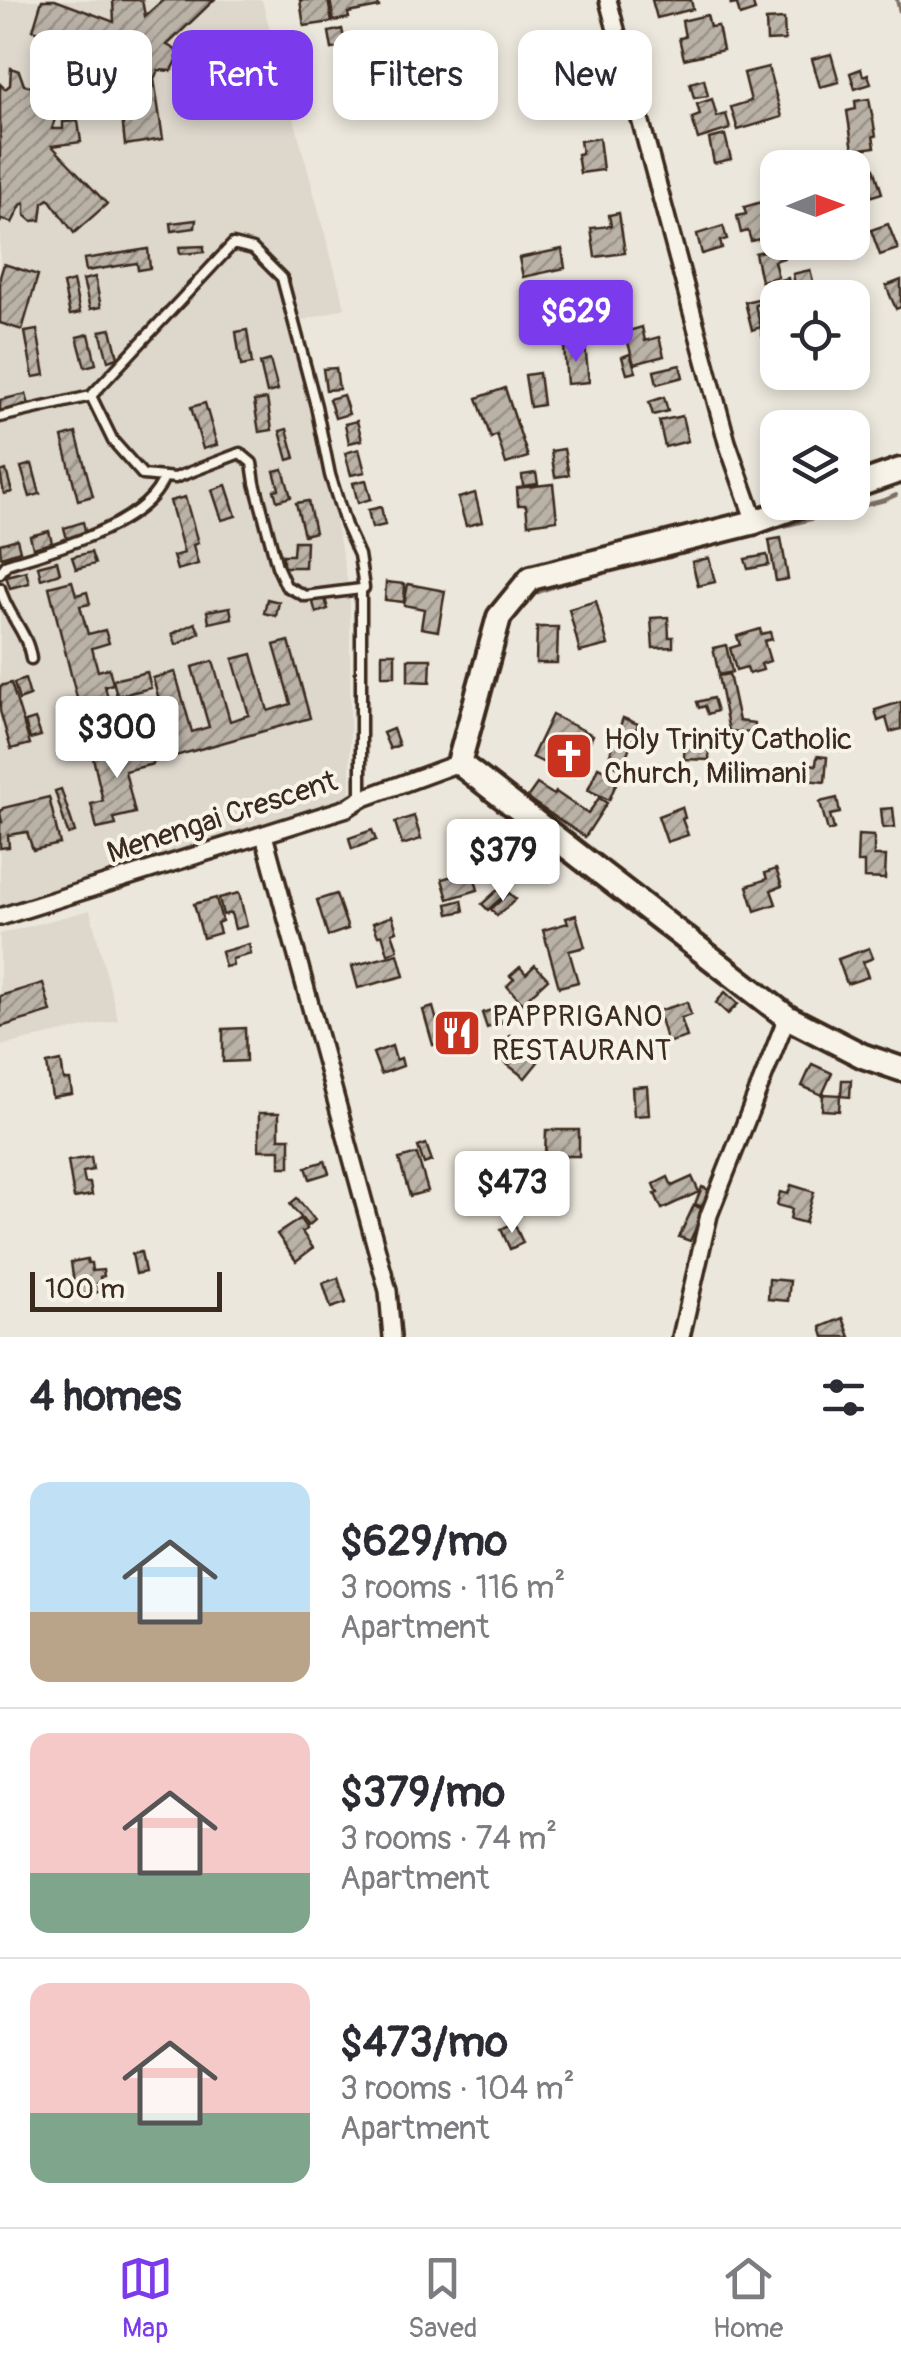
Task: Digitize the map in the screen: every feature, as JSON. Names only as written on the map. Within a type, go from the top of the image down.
[{"type":"street","points":[[608,0],[727,442],[755,522]]},
{"type":"street","points":[[870,481],[901,470]]},
{"type":"street","points":[[760,520],[530,578],[499,617],[459,763],[787,1017],[864,1056],[901,1069]]},
{"type":"street","name":"Menengai Crescent","points":[[0,918],[347,808],[459,763]]},
{"type":"street","points":[[264,835],[388,1292],[392,1337]]},
{"type":"street","points":[[682,1337],[709,1215],[787,1017]]},
{"type":"lane","points":[[0,417],[91,396],[233,244],[253,249],[282,278],[330,475],[359,555],[364,588],[362,799]]},
{"type":"lane","points":[[91,396],[114,441],[143,475],[175,478],[240,454],[252,463],[254,483],[286,586],[305,596],[361,589]]},
{"type":"lane","points":[[0,573],[4,562],[84,540],[130,516],[150,501],[164,477]]},
{"type":"lane","points":[[0,588],[3,601],[30,645],[31,659]]},
{"type":"shaded area","points":[[0,0],[262,0],[270,30],[172,30],[172,120],[294,120],[345,308],[295,323],[350,593],[350,802],[0,905]]},
{"type":"shaded area","points":[[90,910],[118,1020],[0,1046],[0,934]]},
{"type":"building","points":[[42,0],[55,0],[114,22],[113,0],[142,0],[145,16],[163,0],[214,0],[183,30],[172,30],[172,40],[167,45],[172,48],[172,71],[158,70],[154,79],[163,139],[125,145],[122,120],[152,120],[152,30],[33,30]]},
{"type":"building","points":[[300,0],[328,0],[332,22],[304,26]]},
{"type":"building","points":[[330,0],[377,0],[379,7],[348,13],[349,18],[334,21]]},
{"type":"building","points":[[652,0],[691,0],[693,9],[657,18]]},
{"type":"building","points":[[730,0],[752,0],[755,11],[740,16],[737,4],[731,5]]},
{"type":"building","points":[[707,15],[710,27],[718,26],[723,50],[684,59],[679,38],[685,37],[682,21]]},
{"type":"building","points":[[784,19],[785,40],[767,41],[766,20]]},
{"type":"building","points":[[831,54],[839,82],[820,87],[812,59]]},
{"type":"building","points":[[768,67],[782,117],[738,130],[731,107],[751,101],[744,73]]},
{"type":"building","points":[[11,68],[19,71],[24,85],[30,86],[30,120],[55,120],[52,129],[63,129],[63,122],[78,121],[81,142],[52,146],[107,204],[74,233],[49,199],[43,203],[41,220],[32,221],[25,215],[25,203],[12,223],[2,219],[0,223],[0,84],[5,89],[10,85]]},
{"type":"building","points":[[861,69],[863,76],[868,74],[871,84],[855,89],[850,73]]},
{"type":"building","points":[[704,79],[708,96],[694,98],[690,83]]},
{"type":"building","points":[[712,99],[717,117],[726,114],[730,129],[698,139],[692,118],[700,115],[697,104]]},
{"type":"building","points":[[869,99],[875,147],[853,150],[847,111],[856,109],[855,101]]},
{"type":"building","points":[[725,135],[731,159],[714,163],[709,139]]},
{"type":"building","points":[[599,138],[603,170],[580,173],[580,141]]},
{"type":"building","points":[[874,168],[882,193],[870,197],[870,169]]},
{"type":"building","points":[[760,202],[760,239],[751,241],[748,231],[741,233],[737,216],[746,214],[744,207]]},
{"type":"building","points":[[619,213],[625,253],[595,257],[591,228],[611,226],[609,215]]},
{"type":"building","points":[[196,220],[195,228],[172,231],[171,223]]},
{"type":"building","points":[[888,224],[898,249],[880,255],[871,230]]},
{"type":"building","points":[[723,226],[727,239],[720,241],[722,248],[702,254],[697,234]]},
{"type":"building","points":[[204,246],[204,252],[180,254],[179,247]]},
{"type":"building","points":[[148,249],[150,268],[138,270],[137,263],[86,271],[84,259]]},
{"type":"building","points":[[562,249],[565,268],[523,277],[519,258]]},
{"type":"building","points":[[760,252],[760,260],[777,260],[774,261],[778,277],[761,280],[755,253]]},
{"type":"building","points":[[4,264],[38,275],[22,330],[0,323],[0,277]]},
{"type":"building","points":[[810,270],[812,280],[794,280],[793,274]]},
{"type":"building","points":[[95,277],[101,307],[90,309],[83,280]]},
{"type":"building","points":[[901,280],[901,307],[896,309],[886,286]]},
{"type":"building","points":[[73,281],[80,313],[70,315],[63,284]]},
{"type":"building","points":[[578,292],[585,320],[534,333],[527,304]]},
{"type":"building","points":[[760,298],[760,304],[755,305],[760,327],[752,330],[745,302]]},
{"type":"building","points":[[642,327],[645,341],[659,337],[664,356],[634,364],[625,332]]},
{"type":"building","points":[[111,329],[118,358],[108,361],[100,331]]},
{"type":"building","points":[[37,330],[45,375],[33,377],[25,332]]},
{"type":"building","points":[[247,330],[252,364],[241,366],[236,332]]},
{"type":"building","points":[[89,334],[96,364],[85,367],[77,337]]},
{"type":"building","points":[[585,345],[589,382],[567,384],[564,347]]},
{"type":"building","points":[[630,354],[636,372],[627,374],[622,357]]},
{"type":"building","points":[[270,360],[278,390],[267,393],[260,363]]},
{"type":"building","points":[[680,365],[683,377],[657,384],[654,371]]},
{"type":"building","points":[[336,368],[339,389],[326,390],[323,369]]},
{"type":"building","points":[[539,373],[543,405],[530,407],[525,375]]},
{"type":"building","points":[[505,388],[528,457],[506,464],[497,435],[491,438],[477,398]]},
{"type":"building","points":[[26,394],[29,405],[0,412],[0,400]]},
{"type":"building","points":[[343,395],[349,414],[335,418],[329,399]]},
{"type":"building","points":[[664,397],[668,411],[653,415],[649,402]]},
{"type":"building","points":[[267,399],[272,430],[259,432],[254,401]]},
{"type":"building","points":[[205,403],[217,445],[203,449],[191,407]]},
{"type":"building","points":[[682,416],[688,441],[665,447],[659,421]]},
{"type":"building","points":[[357,421],[362,440],[349,443],[345,424]]},
{"type":"building","points":[[287,429],[295,458],[288,460],[280,431]]},
{"type":"building","points":[[76,433],[93,496],[78,500],[62,437]]},
{"type":"building","points":[[359,449],[365,472],[351,475],[345,453]]},
{"type":"building","points":[[564,449],[569,475],[555,477],[551,451]]},
{"type":"building","points":[[32,464],[40,494],[30,497],[21,467]]},
{"type":"building","points":[[283,469],[291,497],[277,501],[274,490],[279,489],[274,471]]},
{"type":"building","points":[[6,470],[12,492],[4,494],[0,472]]},
{"type":"building","points":[[536,473],[538,484],[523,486],[522,475]]},
{"type":"building","points":[[366,480],[371,499],[358,503],[353,483]]},
{"type":"building","points":[[553,484],[557,520],[528,524],[526,505],[518,505],[517,488]]},
{"type":"building","points":[[226,485],[236,516],[222,520],[212,490]]},
{"type":"building","points":[[475,493],[482,522],[466,526],[458,498]]},
{"type":"building","points":[[185,497],[198,543],[193,545],[198,564],[177,570],[173,556],[184,553],[170,501]]},
{"type":"building","points":[[308,501],[315,532],[304,535],[296,503]]},
{"type":"building","points":[[381,507],[385,525],[372,528],[368,510]]},
{"type":"building","points":[[83,522],[86,534],[67,539],[64,528]]},
{"type":"building","points":[[49,531],[52,543],[33,548],[30,536]]},
{"type":"building","points":[[781,538],[788,579],[776,581],[769,540]]},
{"type":"building","points":[[17,539],[20,551],[1,557],[0,544]]},
{"type":"building","points":[[294,541],[306,541],[305,567],[283,567],[283,555],[293,555]]},
{"type":"building","points":[[91,552],[95,564],[76,569],[72,557]]},
{"type":"building","points":[[767,555],[769,565],[748,569],[745,559]]},
{"type":"building","points":[[709,558],[715,582],[698,586],[692,562]]},
{"type":"building","points":[[57,561],[60,573],[41,579],[38,566]]},
{"type":"building","points":[[26,571],[29,583],[10,588],[6,576]]},
{"type":"building","points":[[72,581],[76,595],[87,592],[90,604],[80,606],[88,634],[105,630],[109,643],[92,648],[98,671],[109,668],[113,684],[105,686],[112,716],[98,720],[96,715],[82,718],[49,587]]},
{"type":"building","points":[[386,582],[405,584],[404,602],[385,600]]},
{"type":"building","points":[[408,584],[445,591],[438,631],[421,628],[424,609],[404,605]]},
{"type":"building","points":[[324,595],[328,609],[316,613],[312,599]]},
{"type":"building","points":[[267,599],[279,602],[276,616],[264,613]]},
{"type":"building","points":[[596,601],[608,645],[580,652],[569,609]]},
{"type":"building","points":[[230,607],[232,618],[209,623],[207,611]]},
{"type":"building","points":[[668,617],[673,647],[653,648],[651,618]]},
{"type":"building","points":[[195,623],[200,633],[176,645],[172,634]]},
{"type":"building","points":[[537,627],[558,627],[557,663],[536,663]]},
{"type":"building","points":[[760,629],[761,634],[770,632],[772,639],[764,641],[770,661],[761,664],[763,670],[749,674],[747,667],[736,670],[730,648],[740,645],[737,636]]},
{"type":"building","points":[[289,641],[310,718],[154,762],[149,745],[170,740],[153,678],[175,672],[192,732],[209,727],[192,667],[213,661],[230,721],[249,715],[233,659],[252,654],[268,711],[291,704],[274,645]]},
{"type":"building","points":[[726,645],[732,672],[719,675],[713,648]]},
{"type":"building","points":[[382,653],[395,653],[395,676],[382,676]]},
{"type":"building","points":[[408,659],[431,659],[430,682],[408,681]]},
{"type":"building","points":[[147,672],[151,688],[117,696],[113,680]]},
{"type":"building","points":[[729,674],[739,721],[755,723],[754,733],[729,731],[718,676]]},
{"type":"building","points":[[25,679],[30,696],[19,700],[14,683]]},
{"type":"building","points":[[11,683],[30,744],[11,749],[0,711],[0,686]]},
{"type":"building","points":[[713,698],[717,711],[708,714],[705,706],[699,708],[697,702]]},
{"type":"building","points":[[901,702],[901,729],[890,732],[886,718],[878,721],[875,710]]},
{"type":"building","points":[[552,715],[593,735],[573,777],[532,757]]},
{"type":"building","points":[[140,718],[145,735],[92,751],[87,734],[115,729],[114,725]]},
{"type":"building","points":[[623,718],[638,724],[622,768],[607,762]]},
{"type":"building","points":[[35,719],[41,736],[30,739],[25,722]]},
{"type":"building","points":[[393,729],[399,745],[390,749],[383,733]]},
{"type":"building","points":[[685,731],[710,732],[709,760],[684,759]]},
{"type":"building","points":[[148,740],[153,764],[125,771],[135,813],[114,818],[116,825],[97,829],[91,804],[103,801],[92,753]]},
{"type":"building","points":[[817,756],[827,757],[825,782],[806,780],[808,764],[816,765]]},
{"type":"building","points":[[598,767],[619,777],[609,800],[588,790]]},
{"type":"building","points":[[537,784],[588,814],[599,798],[607,803],[585,837],[527,798]]},
{"type":"building","points":[[61,789],[75,832],[68,834],[55,791]]},
{"type":"building","points":[[49,797],[60,844],[33,850],[27,832],[8,835],[9,847],[0,848],[3,808]]},
{"type":"building","points":[[837,798],[840,813],[830,815],[834,829],[828,831],[820,802]]},
{"type":"building","points":[[682,807],[688,835],[667,842],[658,816]]},
{"type":"building","points":[[893,808],[895,827],[883,828],[881,809]]},
{"type":"building","points":[[414,816],[421,839],[402,845],[395,822]]},
{"type":"building","points":[[372,830],[376,840],[352,849],[349,838]]},
{"type":"building","points":[[858,835],[874,836],[874,856],[886,856],[885,879],[864,878],[864,862],[857,862]]},
{"type":"building","points":[[480,856],[486,875],[475,879],[478,890],[448,899],[442,879],[456,875],[453,864]]},
{"type":"building","points":[[776,869],[782,886],[771,890],[776,904],[755,911],[747,886],[767,879],[765,873]]},
{"type":"building","points":[[502,886],[508,892],[488,910],[482,904]]},
{"type":"building","points":[[239,893],[247,926],[235,929],[231,913],[223,915],[219,898]]},
{"type":"building","points":[[509,893],[516,899],[497,916],[491,909]]},
{"type":"building","points":[[336,894],[348,929],[328,936],[317,900]]},
{"type":"building","points":[[216,898],[222,921],[217,923],[220,933],[203,938],[194,904]]},
{"type":"building","points":[[462,900],[464,911],[449,914],[447,904]]},
{"type":"building","points":[[576,915],[585,947],[569,951],[578,982],[559,987],[543,930],[568,923],[566,918]]},
{"type":"building","points":[[392,916],[398,950],[388,954],[382,934],[378,936],[373,923]]},
{"type":"building","points":[[249,944],[251,954],[232,959],[233,965],[225,967],[221,952]]},
{"type":"building","points":[[869,948],[873,958],[863,962],[868,977],[847,984],[838,959]]},
{"type":"building","points":[[398,954],[404,976],[358,988],[352,966]]},
{"type":"building","points":[[535,965],[548,979],[522,1003],[507,986],[514,979],[510,976],[520,967],[526,974]]},
{"type":"building","points":[[43,983],[51,1012],[0,1027],[0,996]]},
{"type":"building","points":[[725,992],[738,1004],[728,1014],[716,1003]]},
{"type":"building","points":[[687,1002],[691,1015],[681,1018],[687,1037],[667,1043],[658,1011]]},
{"type":"building","points":[[433,1007],[443,1043],[433,1045],[423,1010]]},
{"type":"building","points":[[497,1008],[501,1023],[487,1028],[482,1013]]},
{"type":"building","points":[[245,1028],[246,1061],[223,1062],[223,1029]]},
{"type":"building","points":[[510,1035],[518,1041],[507,1055],[499,1049]]},
{"type":"building","points":[[517,1045],[538,1062],[525,1078],[504,1062]]},
{"type":"building","points":[[392,1046],[396,1060],[401,1058],[403,1066],[381,1074],[373,1053]]},
{"type":"building","points":[[61,1061],[64,1080],[70,1080],[72,1094],[52,1097],[47,1064]]},
{"type":"building","points":[[812,1064],[832,1073],[822,1095],[802,1086]]},
{"type":"building","points":[[842,1080],[851,1080],[850,1097],[840,1096],[839,1111],[822,1110],[823,1094],[841,1095]]},
{"type":"building","points":[[647,1086],[649,1115],[634,1116],[632,1087]]},
{"type":"building","points":[[259,1113],[279,1113],[279,1138],[290,1138],[290,1167],[280,1167],[280,1150],[259,1150]]},
{"type":"building","points":[[546,1130],[579,1130],[579,1156],[545,1156]]},
{"type":"building","points":[[426,1144],[432,1161],[424,1164],[418,1147]]},
{"type":"building","points":[[417,1154],[428,1191],[410,1196],[399,1159]]},
{"type":"building","points":[[91,1157],[93,1170],[83,1172],[92,1195],[74,1198],[68,1161]]},
{"type":"building","points":[[325,1161],[329,1173],[310,1179],[306,1167]]},
{"type":"building","points":[[668,1177],[672,1186],[692,1177],[699,1192],[662,1209],[654,1184]]},
{"type":"building","points":[[791,1185],[814,1192],[805,1223],[790,1219],[792,1209],[777,1205],[780,1192],[788,1194]]},
{"type":"building","points":[[702,1187],[712,1191],[704,1208],[695,1204]]},
{"type":"building","points":[[297,1198],[315,1220],[308,1226],[290,1204]]},
{"type":"building","points":[[694,1205],[704,1210],[690,1241],[679,1237]]},
{"type":"building","points":[[300,1219],[307,1229],[302,1232],[313,1248],[296,1261],[277,1234]]},
{"type":"building","points":[[514,1223],[523,1243],[510,1249],[501,1229]]},
{"type":"building","points":[[141,1252],[145,1272],[136,1274],[132,1254]]},
{"type":"building","points":[[87,1259],[92,1271],[103,1270],[104,1276],[98,1283],[99,1292],[82,1294],[81,1284],[74,1284],[71,1262]]},
{"type":"building","points":[[338,1278],[346,1303],[331,1308],[323,1283]]},
{"type":"building","points":[[769,1279],[790,1281],[788,1301],[768,1299]]},
{"type":"building","points":[[843,1318],[850,1337],[824,1337],[821,1327]]},
{"type":"waterway","points":[[897,0],[900,12]]},
{"type":"waterway","points":[[723,542],[896,495]]},
{"type":"waterway","points":[[681,554],[709,546]]},
{"type":"waterway","points":[[531,595],[582,578],[671,557]]},
{"type":"waterway","points":[[490,698],[496,668]]},
{"type":"place","name":"Holy Trinity Catholic Church, Milimani","points":[[569,756]]},
{"type":"place","name":"PAPPRIGANO RESTAURANT","points":[[457,1033]]}]
